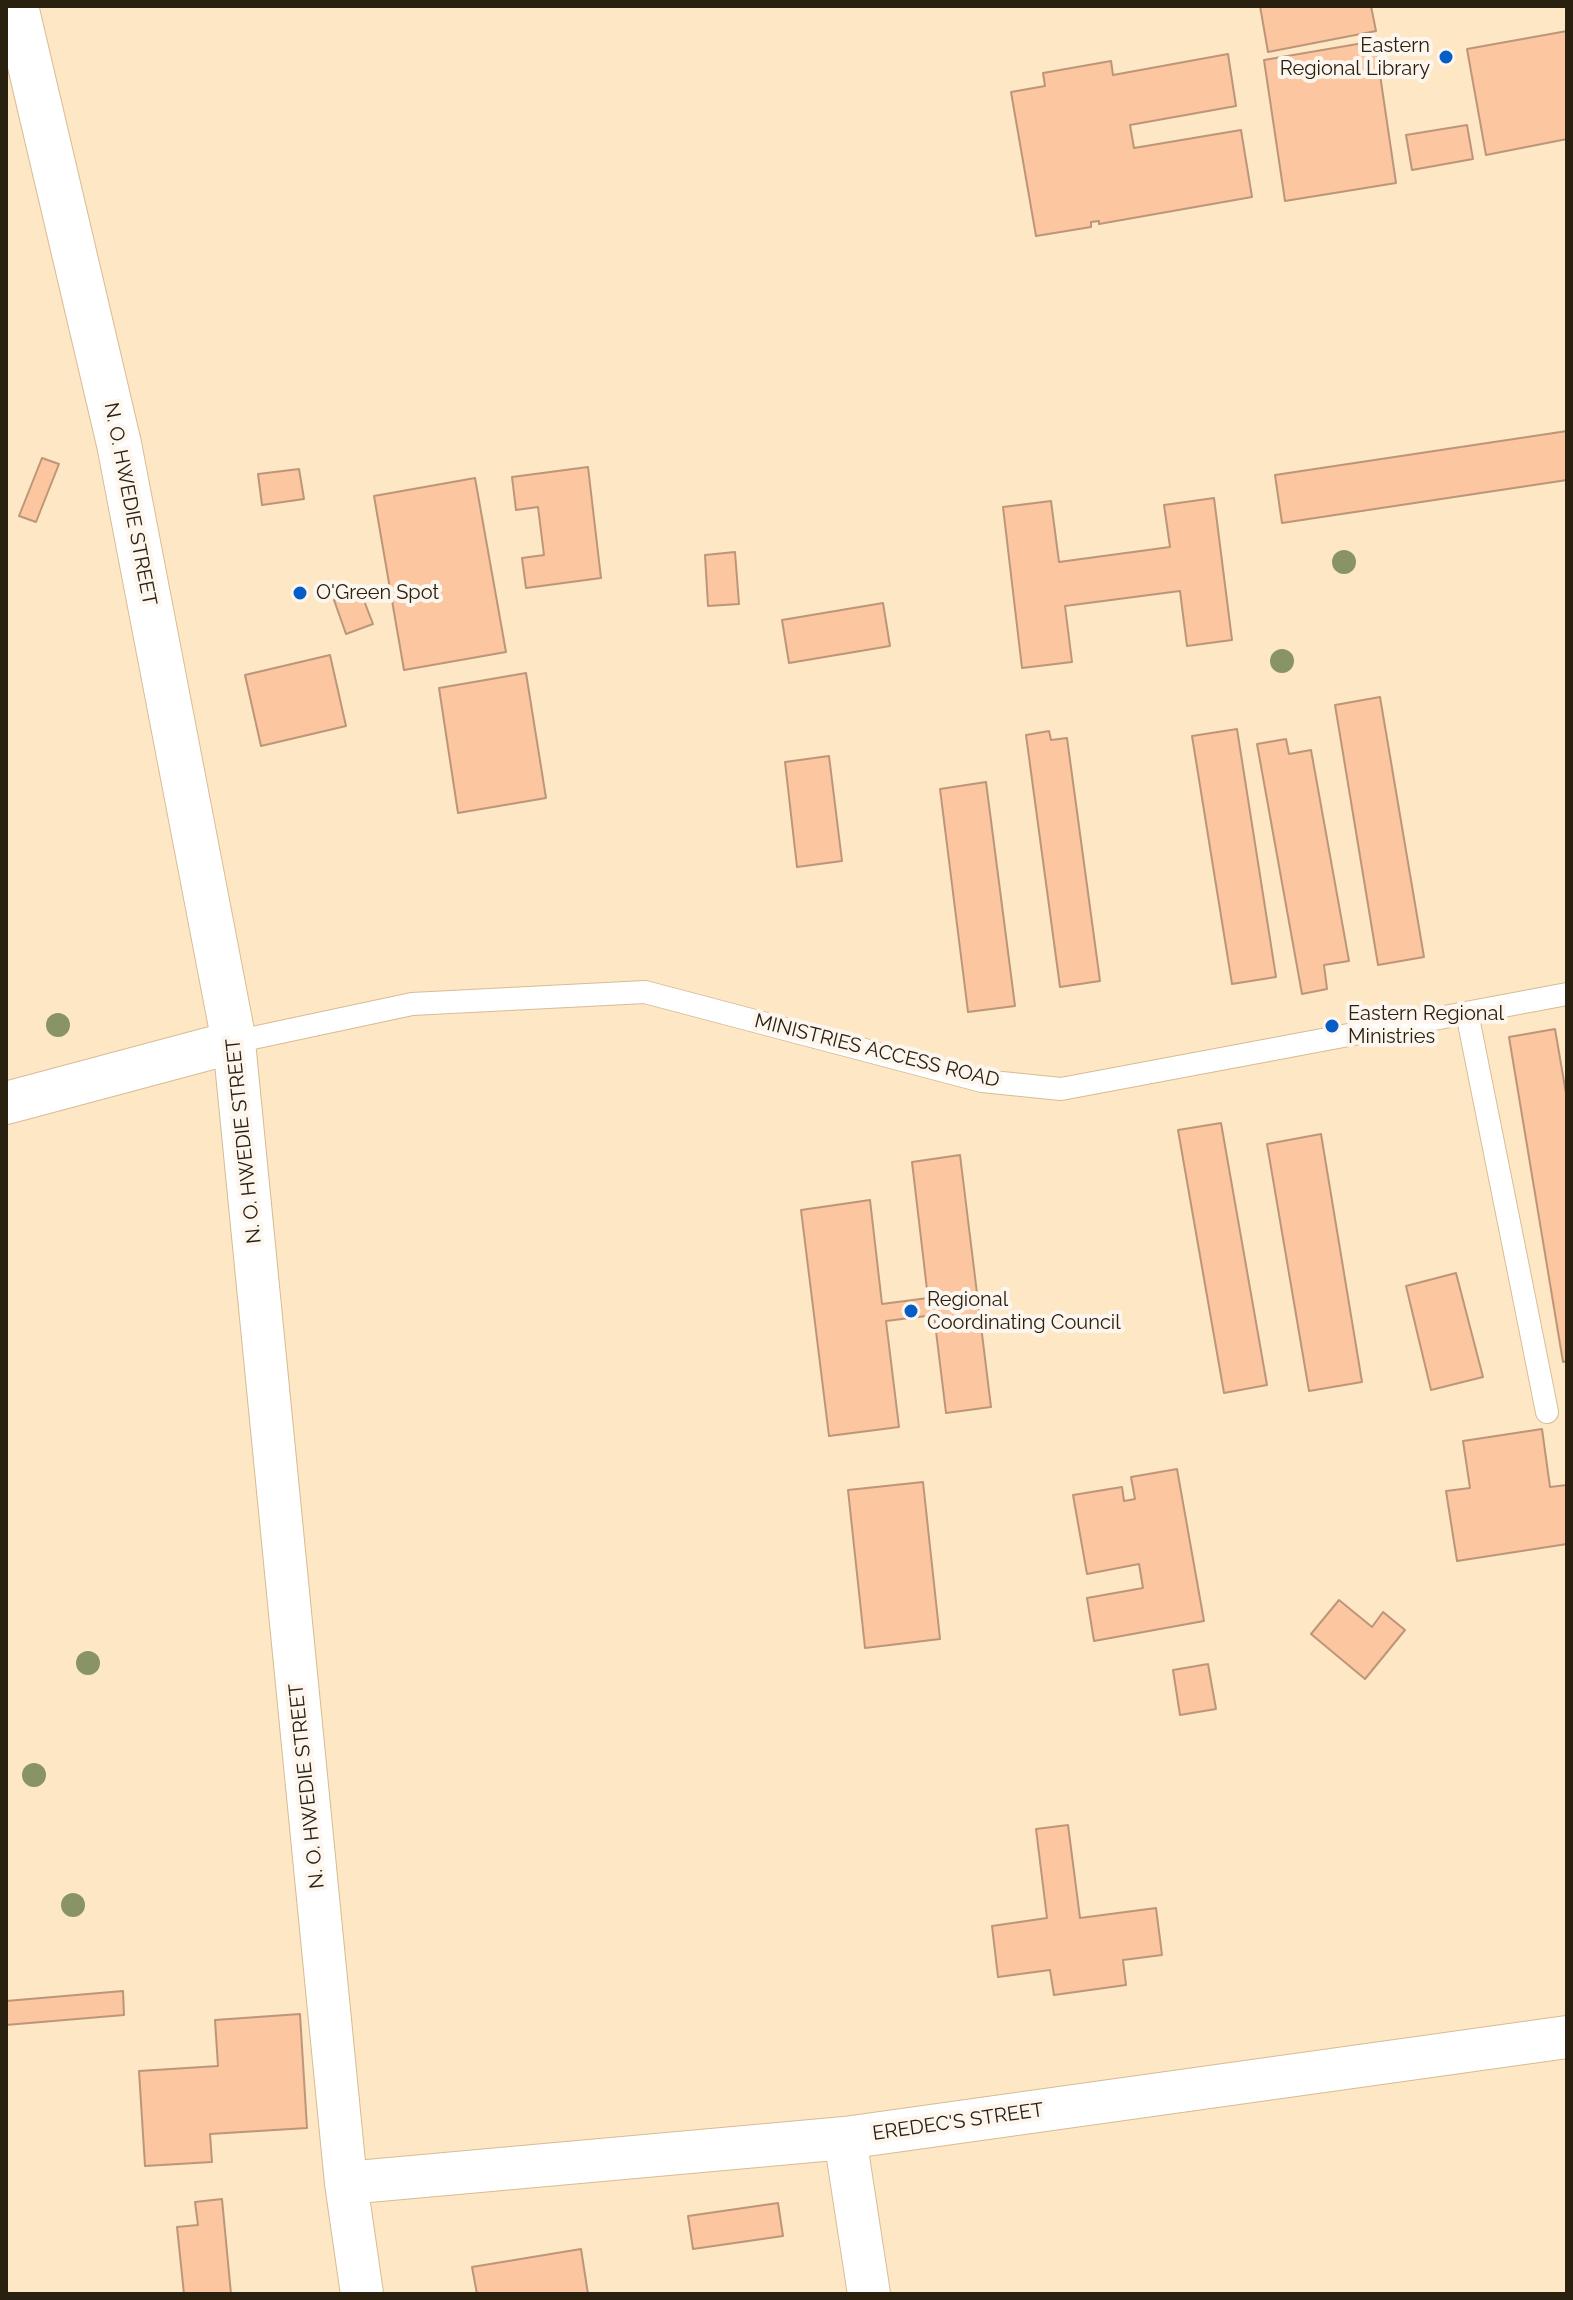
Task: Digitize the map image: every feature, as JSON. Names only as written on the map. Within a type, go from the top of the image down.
[{"type":"street","name":"N. O. HWEDIE STREET","points":[[16,6],[119,444],[234,1042],[346,2183],[362,2294]]},
{"type":"street","points":[[6,1103],[234,1042]]},
{"type":"street","name":"EREDEC'S STREET","points":[[346,2183],[845,2138],[1567,2037]]},
{"type":"street","points":[[845,2138],[869,2294]]},
{"type":"lane","name":"MINISTRIES ACCESS ROAD","points":[[234,1042],[412,1004],[645,992],[982,1081],[1061,1089],[1567,994]]},
{"type":"lane","points":[[1467,1013],[1547,1412]]},
{"type":"building","points":[[1260,6],[1371,6],[1376,31],[1268,52]]},
{"type":"building","points":[[1567,31],[1567,139],[1486,155],[1467,49]]},
{"type":"building","points":[[1375,41],[1396,183],[1285,201],[1264,60]]},
{"type":"building","points":[[1228,54],[1236,106],[1130,125],[1134,148],[1241,130],[1252,197],[1099,224],[1099,221],[1091,222],[1091,227],[1036,236],[1011,92],[1045,86],[1043,73],[1111,61],[1113,75]]},
{"type":"building","points":[[1467,125],[1473,159],[1412,170],[1406,135]]},
{"type":"building","points":[[1567,431],[1567,480],[1282,523],[1275,475]]},
{"type":"building","points":[[42,458],[59,464],[36,522],[19,516]]},
{"type":"building","points":[[588,467],[601,578],[526,588],[522,558],[544,555],[538,507],[516,510],[512,477]]},
{"type":"building","points":[[299,469],[304,499],[262,505],[258,474]]},
{"type":"building","points":[[475,478],[506,652],[404,670],[374,496]]},
{"type":"building","points":[[1214,498],[1232,640],[1187,646],[1180,591],[1065,606],[1072,662],[1022,668],[1003,507],[1051,501],[1059,562],[1170,547],[1164,505]]},
{"type":"building","points":[[735,552],[739,604],[708,606],[705,555]]},
{"type":"building","points":[[360,590],[373,624],[346,634],[334,600]]},
{"type":"building","points":[[883,603],[890,646],[789,663],[782,620]]},
{"type":"building","points":[[330,655],[346,726],[261,746],[245,675]]},
{"type":"building","points":[[526,673],[546,798],[458,813],[439,688]]},
{"type":"building","points":[[1380,697],[1424,957],[1378,965],[1335,705]]},
{"type":"building","points":[[1237,729],[1276,977],[1232,984],[1192,736]]},
{"type":"building","points":[[1049,731],[1051,740],[1067,738],[1100,981],[1060,987],[1026,735]]},
{"type":"building","points":[[1286,739],[1289,754],[1311,750],[1349,961],[1324,965],[1327,989],[1302,994],[1257,744]]},
{"type":"building","points":[[829,756],[842,861],[797,867],[785,762]]},
{"type":"building","points":[[986,782],[1015,1006],[968,1012],[940,789]]},
{"type":"building","points":[[1555,1029],[1567,1099],[1567,1361],[1563,1362],[1509,1037]]},
{"type":"building","points":[[1221,1123],[1267,1385],[1224,1393],[1178,1130]]},
{"type":"building","points":[[1321,1134],[1362,1382],[1309,1391],[1267,1144]]},
{"type":"building","points":[[960,1155],[991,1407],[946,1413],[934,1315],[886,1321],[899,1427],[829,1436],[801,1210],[870,1200],[882,1304],[928,1298],[912,1162]]},
{"type":"building","points":[[1456,1273],[1483,1377],[1431,1390],[1406,1286]]},
{"type":"building","points":[[1542,1429],[1550,1487],[1567,1485],[1567,1544],[1457,1561],[1446,1491],[1470,1488],[1463,1441]]},
{"type":"building","points":[[1177,1469],[1204,1621],[1094,1641],[1087,1598],[1143,1588],[1139,1564],[1087,1574],[1073,1495],[1122,1487],[1124,1501],[1135,1499],[1131,1477]]},
{"type":"building","points":[[923,1482],[940,1639],[865,1648],[848,1490]]},
{"type":"building","points":[[1339,1600],[1372,1627],[1383,1612],[1405,1630],[1365,1679],[1311,1634]]},
{"type":"building","points":[[1208,1664],[1216,1709],[1180,1715],[1173,1670]]},
{"type":"building","points":[[1068,1825],[1080,1918],[1156,1908],[1162,1955],[1123,1960],[1126,1985],[1054,1995],[1050,1970],[998,1977],[992,1926],[1047,1918],[1036,1829]]},
{"type":"building","points":[[123,1991],[124,2015],[6,2025],[6,2001]]},
{"type":"building","points":[[300,2014],[307,2128],[210,2134],[212,2162],[145,2166],[139,2071],[218,2066],[215,2020]]},
{"type":"building","points":[[222,2199],[231,2294],[184,2294],[177,2227],[198,2225],[195,2202]]},
{"type":"building","points":[[778,2203],[783,2236],[693,2249],[688,2216]]},
{"type":"building","points":[[581,2249],[588,2294],[477,2294],[472,2267]]},
{"type":"place","name":"Eastern Regional Library","points":[[1446,57]]},
{"type":"place","name":"O'Green Spot","points":[[300,593]]},
{"type":"place","name":"Eastern Regional Ministries","points":[[1332,1026]]},
{"type":"place","name":"Regional Coordinating Council","points":[[911,1311]]}]
